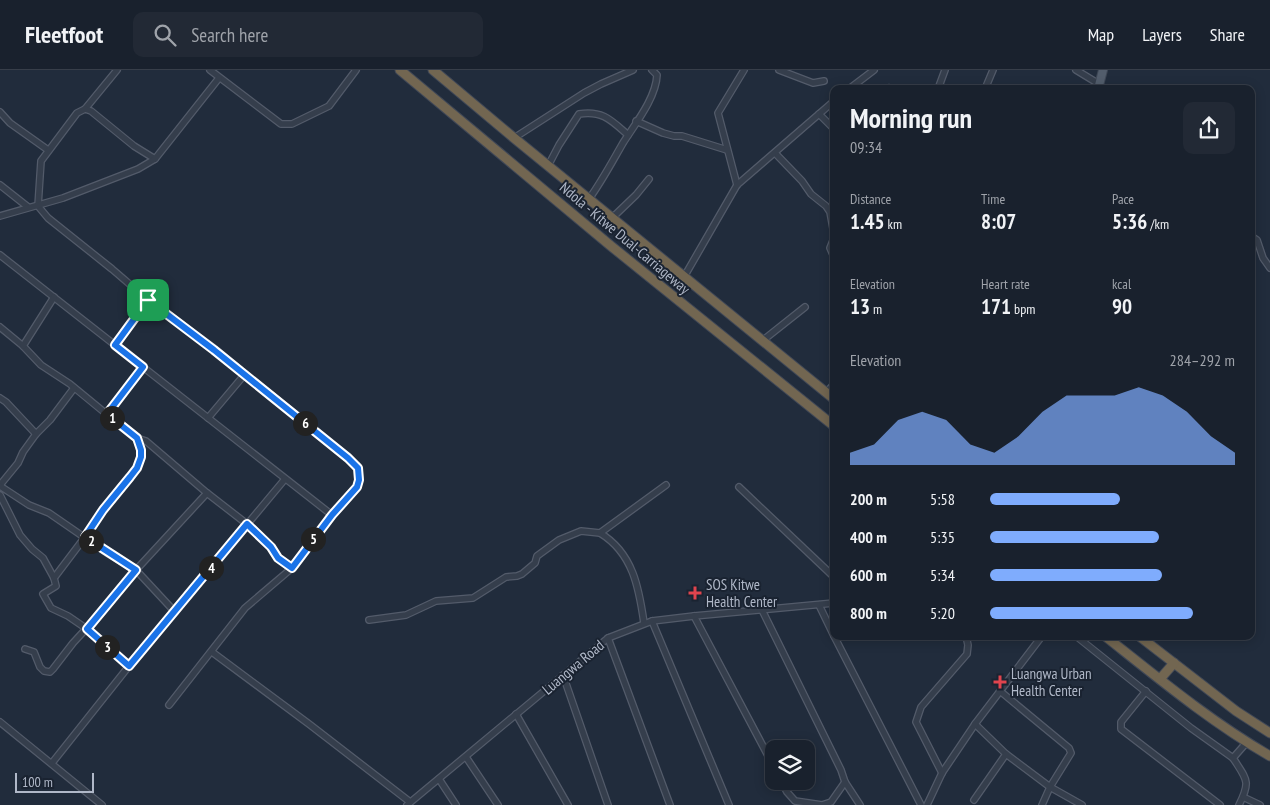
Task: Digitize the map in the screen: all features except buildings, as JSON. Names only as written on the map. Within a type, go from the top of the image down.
[{"type":"highway","name":"Ndola - Kitwe Dual-Carriageway","points":[[400,70],[611,246],[830,423]]},
{"type":"highway","name":"Ndola - Kitwe Dual-Carriageway","points":[[433,70],[830,396]]},
{"type":"highway","points":[[1110,640],[1160,679],[1247,742],[1270,756]]},
{"type":"highway","points":[[1144,640],[1236,711],[1270,733]]},
{"type":"highway","points":[[1160,679],[1174,663]]},
{"type":"main road","points":[[1099,85],[1103,70]]},
{"type":"street","points":[[117,70],[84,109],[77,113],[48,150],[39,166],[40,188],[38,206],[48,218],[148,300],[244,374],[358,468],[359,480],[357,487],[332,515],[292,568],[245,608],[169,705]]},
{"type":"street","points":[[210,70],[282,124],[292,124],[329,106],[356,70]]},
{"type":"street","points":[[514,138],[584,93],[633,70]]},
{"type":"street","points":[[589,199],[648,104],[656,86],[657,75],[652,70]]},
{"type":"street","points":[[737,186],[718,113],[744,70]]},
{"type":"street","points":[[778,70],[813,83],[824,81]]},
{"type":"street","points":[[939,85],[944,70]]},
{"type":"street","points":[[986,85],[992,70]]},
{"type":"street","points":[[1076,70],[1095,85]]},
{"type":"street","points":[[854,85],[871,71]]},
{"type":"street","points":[[0,216],[28,207],[38,206],[138,169],[155,159],[220,78]]},
{"type":"street","points":[[684,277],[737,186],[830,104]]},
{"type":"street","points":[[84,109],[91,111],[134,146],[155,159]]},
{"type":"street","points":[[0,112],[10,123],[48,150]]},
{"type":"street","points":[[548,166],[579,114],[606,116],[628,135]]},
{"type":"street","points":[[819,114],[830,124]]},
{"type":"street","points":[[636,121],[663,133],[682,136],[727,150]]},
{"type":"street","points":[[775,153],[802,181],[811,194],[826,206],[830,212]]},
{"type":"street","points":[[612,218],[636,195],[649,179]]},
{"type":"street","points":[[0,185],[28,207]]},
{"type":"street","points":[[826,206],[830,206]]},
{"type":"street","points":[[1255,239],[1263,258],[1270,268]]},
{"type":"street","points":[[0,255],[332,515]]},
{"type":"street","points":[[23,346],[54,297]]},
{"type":"street","points":[[115,345],[148,300]]},
{"type":"street","points":[[762,341],[805,307]]},
{"type":"street","points":[[0,327],[23,346],[41,365],[74,388],[137,438],[146,441],[206,493],[247,524],[271,547],[278,558],[292,568]]},
{"type":"street","points":[[107,414],[143,367]]},
{"type":"street","points":[[208,418],[244,374]]},
{"type":"street","points":[[74,388],[50,420],[36,434],[8,478],[0,485],[29,505],[49,513],[136,570],[176,612]]},
{"type":"street","points":[[0,398],[36,434]]},
{"type":"street","points":[[54,578],[103,510],[137,468],[141,457],[141,450],[137,438]]},
{"type":"street","points":[[52,763],[129,666],[285,479]]},
{"type":"street","points":[[600,533],[666,485]]},
{"type":"street","points":[[739,487],[830,572]]},
{"type":"street","points":[[25,649],[34,652],[42,669],[50,672],[136,570],[206,493]]},
{"type":"street","points":[[0,495],[20,535],[43,558],[54,578],[56,586],[43,594],[51,608],[68,616],[87,629],[129,666]]},
{"type":"street","points":[[369,620],[406,615],[436,601],[473,598],[506,577],[522,574],[534,563],[538,556],[559,540],[581,532],[600,533],[617,546],[632,568],[641,597],[644,623]]},
{"type":"street","name":"Luangwa Road","points":[[408,804],[608,638],[652,621],[830,604]]},
{"type":"street","points":[[818,605],[830,628]]},
{"type":"street","points":[[762,610],[841,770],[845,782],[860,805]]},
{"type":"street","points":[[694,616],[765,750]]},
{"type":"street","points":[[652,621],[730,805]]},
{"type":"street","points":[[608,638],[670,805]]},
{"type":"street","points":[[836,640],[921,805]]},
{"type":"street","points":[[942,773],[916,722],[921,707],[966,654],[967,640]]},
{"type":"street","points":[[927,805],[942,773],[975,724],[1039,640]]},
{"type":"street","points":[[1081,640],[1233,758],[1247,780],[1243,797],[1238,805]]},
{"type":"street","points":[[212,652],[309,724],[408,804]]},
{"type":"street","points":[[563,675],[608,805]]},
{"type":"street","points":[[1000,691],[1071,751],[1042,805]]},
{"type":"street","points":[[1146,691],[1121,722],[1121,728],[1220,805]]},
{"type":"street","points":[[516,714],[568,805]]},
{"type":"street","points":[[0,722],[102,805]]},
{"type":"street","points":[[975,724],[1006,754],[1050,787],[1082,805]]},
{"type":"street","points":[[1233,758],[1247,742]]},
{"type":"street","points":[[974,800],[1006,754]]},
{"type":"street","points":[[466,757],[498,805]]},
{"type":"street","points":[[439,779],[456,805]]},
{"type":"street","points":[[785,790],[795,801],[822,805],[831,802],[845,782]]},
{"type":"street","points":[[1243,797],[1260,805]]},
{"type":"place","name":"SOS Kitwe Health Center","points":[[695,593]]},
{"type":"place","name":"Luangwa Urban Health Center","points":[[1000,682]]},
{"type":"route","points":[[148,300],[214,350],[348,458],[358,468],[359,484],[332,515],[292,568],[278,558],[271,547],[247,524],[176,612],[129,666],[87,629],[136,570],[85,537],[103,510],[137,468],[141,457],[140,444],[137,438],[107,414],[143,367],[115,345],[148,300]]}]
